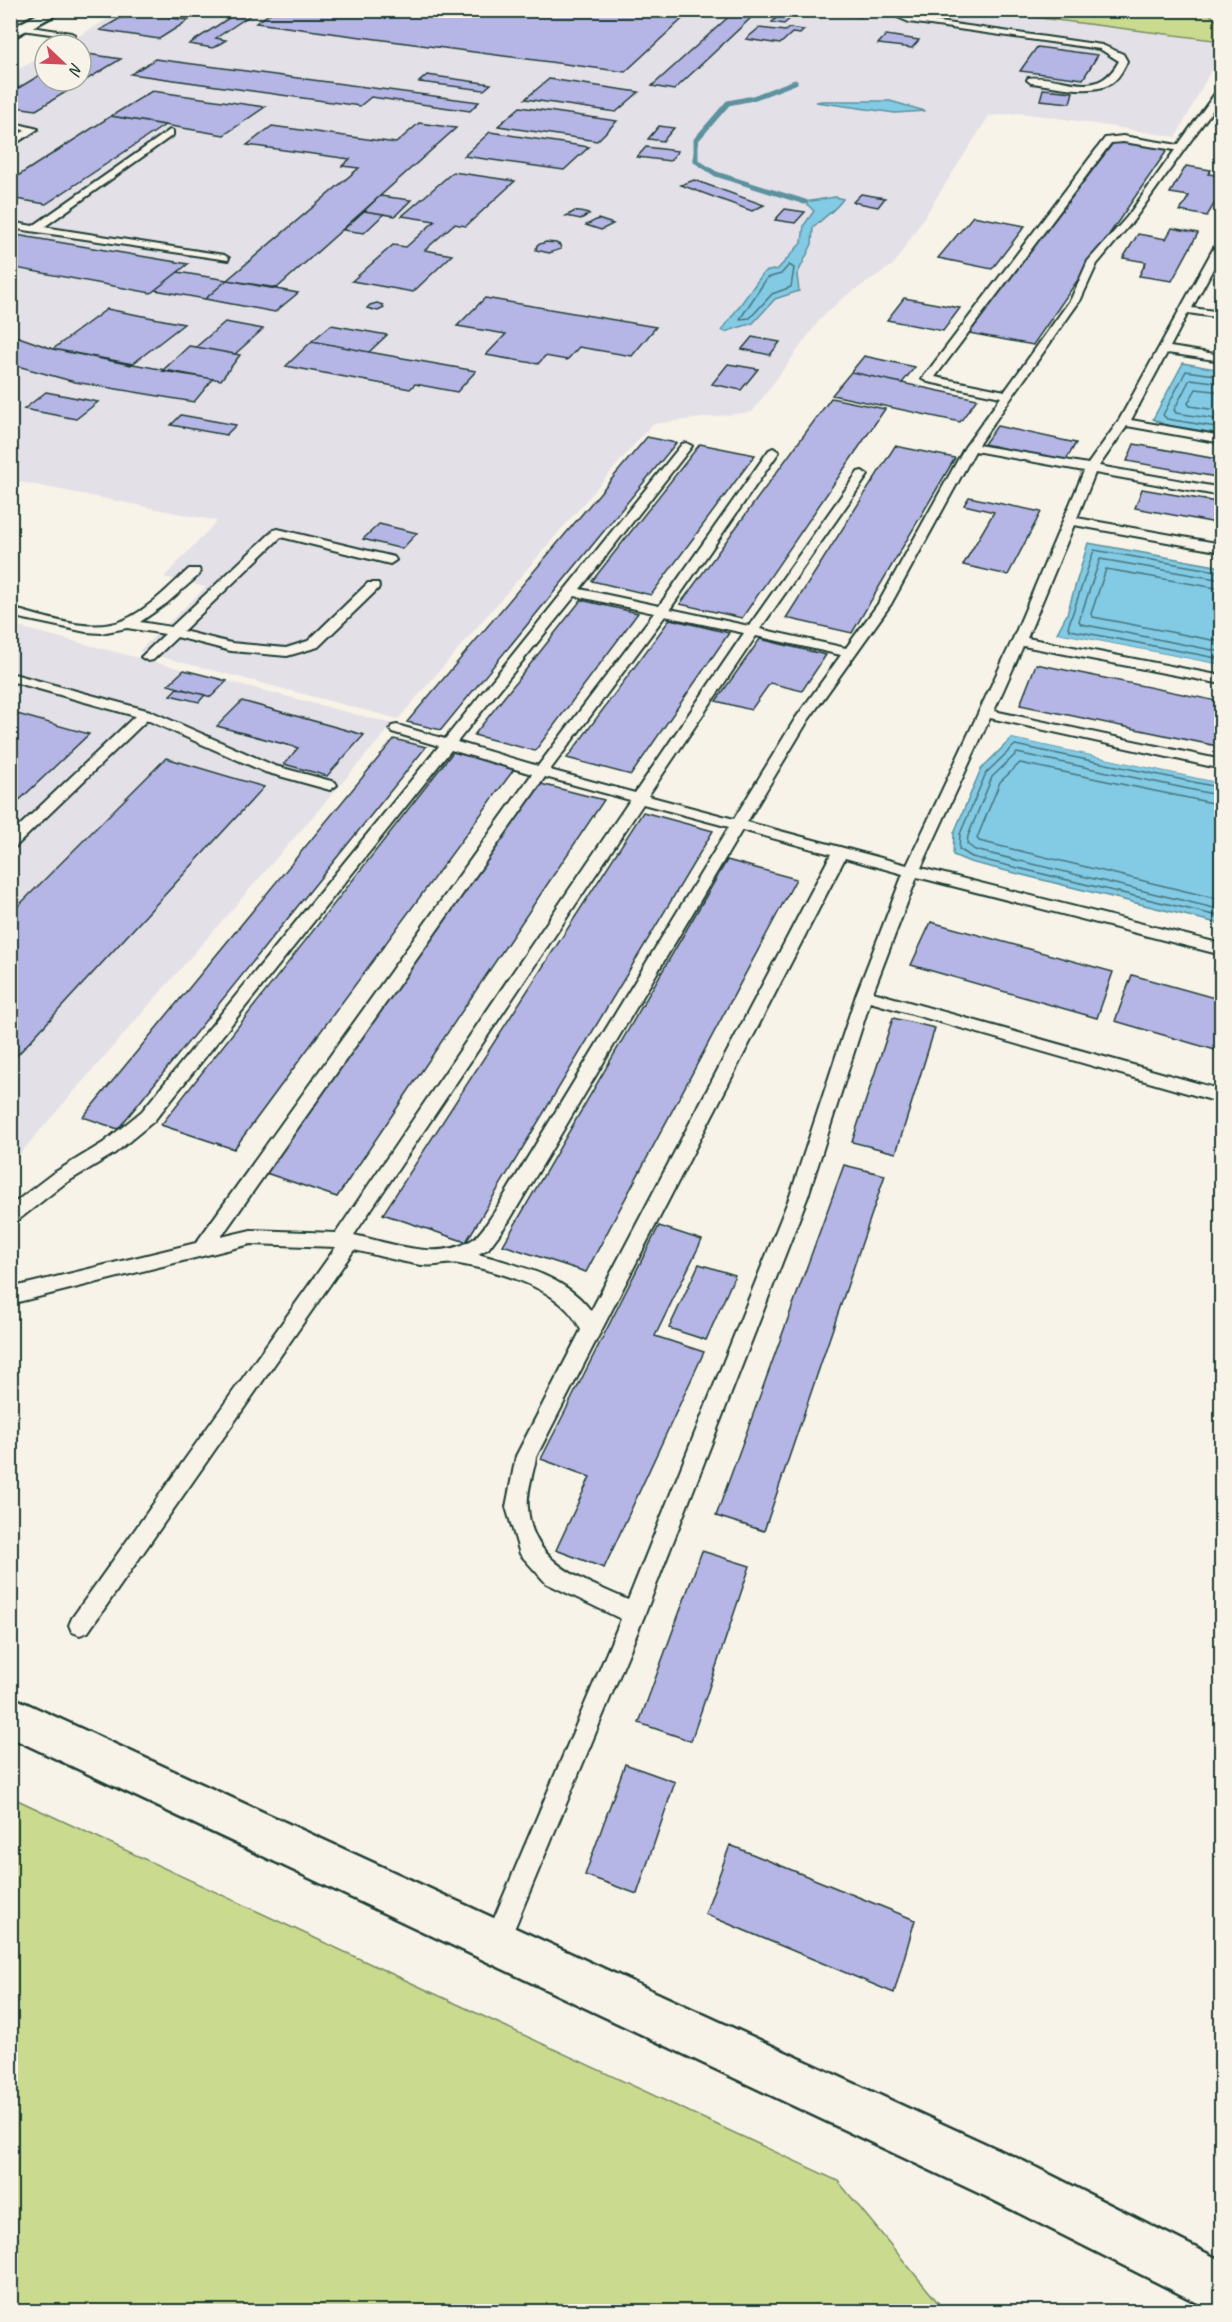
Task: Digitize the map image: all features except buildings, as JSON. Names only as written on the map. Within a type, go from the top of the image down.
[{"type":"street","points":[[10,35],[57,10]]},
{"type":"street","points":[[10,1716],[994,2174],[1221,2288]]},
{"type":"lane","points":[[885,10],[909,20],[1102,47],[1120,56],[1123,62],[1111,80],[1102,85],[1068,85],[1031,80]]},
{"type":"lane","points":[[25,28],[58,33]]},
{"type":"lane","points":[[457,1256],[481,1244],[502,1216],[802,719],[884,604],[971,447],[1076,299],[1092,263],[1130,219],[1221,90]]},
{"type":"lane","points":[[10,125],[34,129],[10,144]]},
{"type":"lane","points":[[34,229],[170,133]]},
{"type":"lane","points":[[1009,395],[928,379],[1108,140],[1123,139],[1181,148]]},
{"type":"lane","points":[[10,225],[224,258]]},
{"type":"lane","points":[[496,1942],[634,1614],[799,1196],[864,995],[912,871],[1019,641],[1091,469],[1124,422],[1221,242]]},
{"type":"lane","points":[[1186,310],[1221,315]]},
{"type":"lane","points":[[1164,349],[1221,358]]},
{"type":"lane","points":[[1124,422],[1221,440]]},
{"type":"lane","points":[[10,1216],[58,1179],[109,1148],[148,1116],[572,591],[686,446]]},
{"type":"lane","points":[[971,447],[1221,492]]},
{"type":"lane","points":[[203,1248],[541,772],[662,611],[773,452]]},
{"type":"lane","points":[[80,1625],[346,1241],[752,631],[862,476]]},
{"type":"lane","points":[[1069,520],[1221,548]]},
{"type":"lane","points":[[148,657],[278,532],[390,560]]},
{"type":"lane","points":[[128,624],[194,572]]},
{"type":"lane","points":[[10,612],[87,628],[109,628],[128,624],[174,632],[231,647],[287,652],[313,644],[374,586]]},
{"type":"lane","points":[[572,591],[848,652]]},
{"type":"lane","points":[[1019,641],[1221,680]]},
{"type":"lane","points":[[10,677],[145,714],[270,769],[330,785]]},
{"type":"lane","points":[[985,713],[1221,765]]},
{"type":"lane","points":[[10,844],[145,714]]},
{"type":"lane","points":[[397,729],[541,772],[738,825],[1221,950]]},
{"type":"lane","points":[[634,1614],[554,1576],[528,1547],[517,1507],[526,1456],[840,852]]},
{"type":"lane","points":[[864,995],[1221,1097]]},
{"type":"lane","points":[[10,1296],[251,1237],[346,1241],[424,1258],[457,1256],[523,1276],[562,1294],[582,1312],[591,1329]]},
{"type":"shaded area","points":[[124,10],[986,10],[1222,41],[1221,51],[1176,137],[1019,113],[989,116],[894,264],[843,298],[821,318],[752,412],[652,424],[398,719],[139,651],[206,587],[164,577],[217,521],[11,480],[10,74],[33,62],[33,93],[93,93],[93,33],[84,33]]},
{"type":"shaded area","points":[[11,625],[393,724],[11,1164]]},
{"type":"green space","points":[[1160,10],[1210,14],[1221,25],[1221,41],[986,11]]},
{"type":"green space","points":[[11,1797],[838,2181],[945,2311],[11,2311]]},
{"type":"water","points":[[890,101],[925,111],[895,113],[816,102]]},
{"type":"water","points":[[835,197],[843,199],[813,228],[812,244],[797,275],[799,291],[775,299],[753,323],[725,332],[722,330],[764,272],[778,269],[802,242],[804,225],[814,211],[805,202]]},
{"type":"water","points":[[1183,363],[1221,370],[1221,434],[1165,425],[1153,419]]},
{"type":"water","points":[[1088,543],[1221,567],[1221,665],[1057,633],[1067,614]]},
{"type":"water","points":[[1012,738],[1221,783],[1221,924],[970,862],[953,855],[954,833],[981,769]]},
{"type":"pier","points":[[1057,633],[1221,665],[1222,668],[1057,636]]},
{"type":"pier","points":[[1013,735],[1222,780],[1221,783],[1012,738]]},
{"type":"waterway","points":[[795,82],[753,98],[728,103],[696,140],[696,161],[716,174],[805,202]]}]
